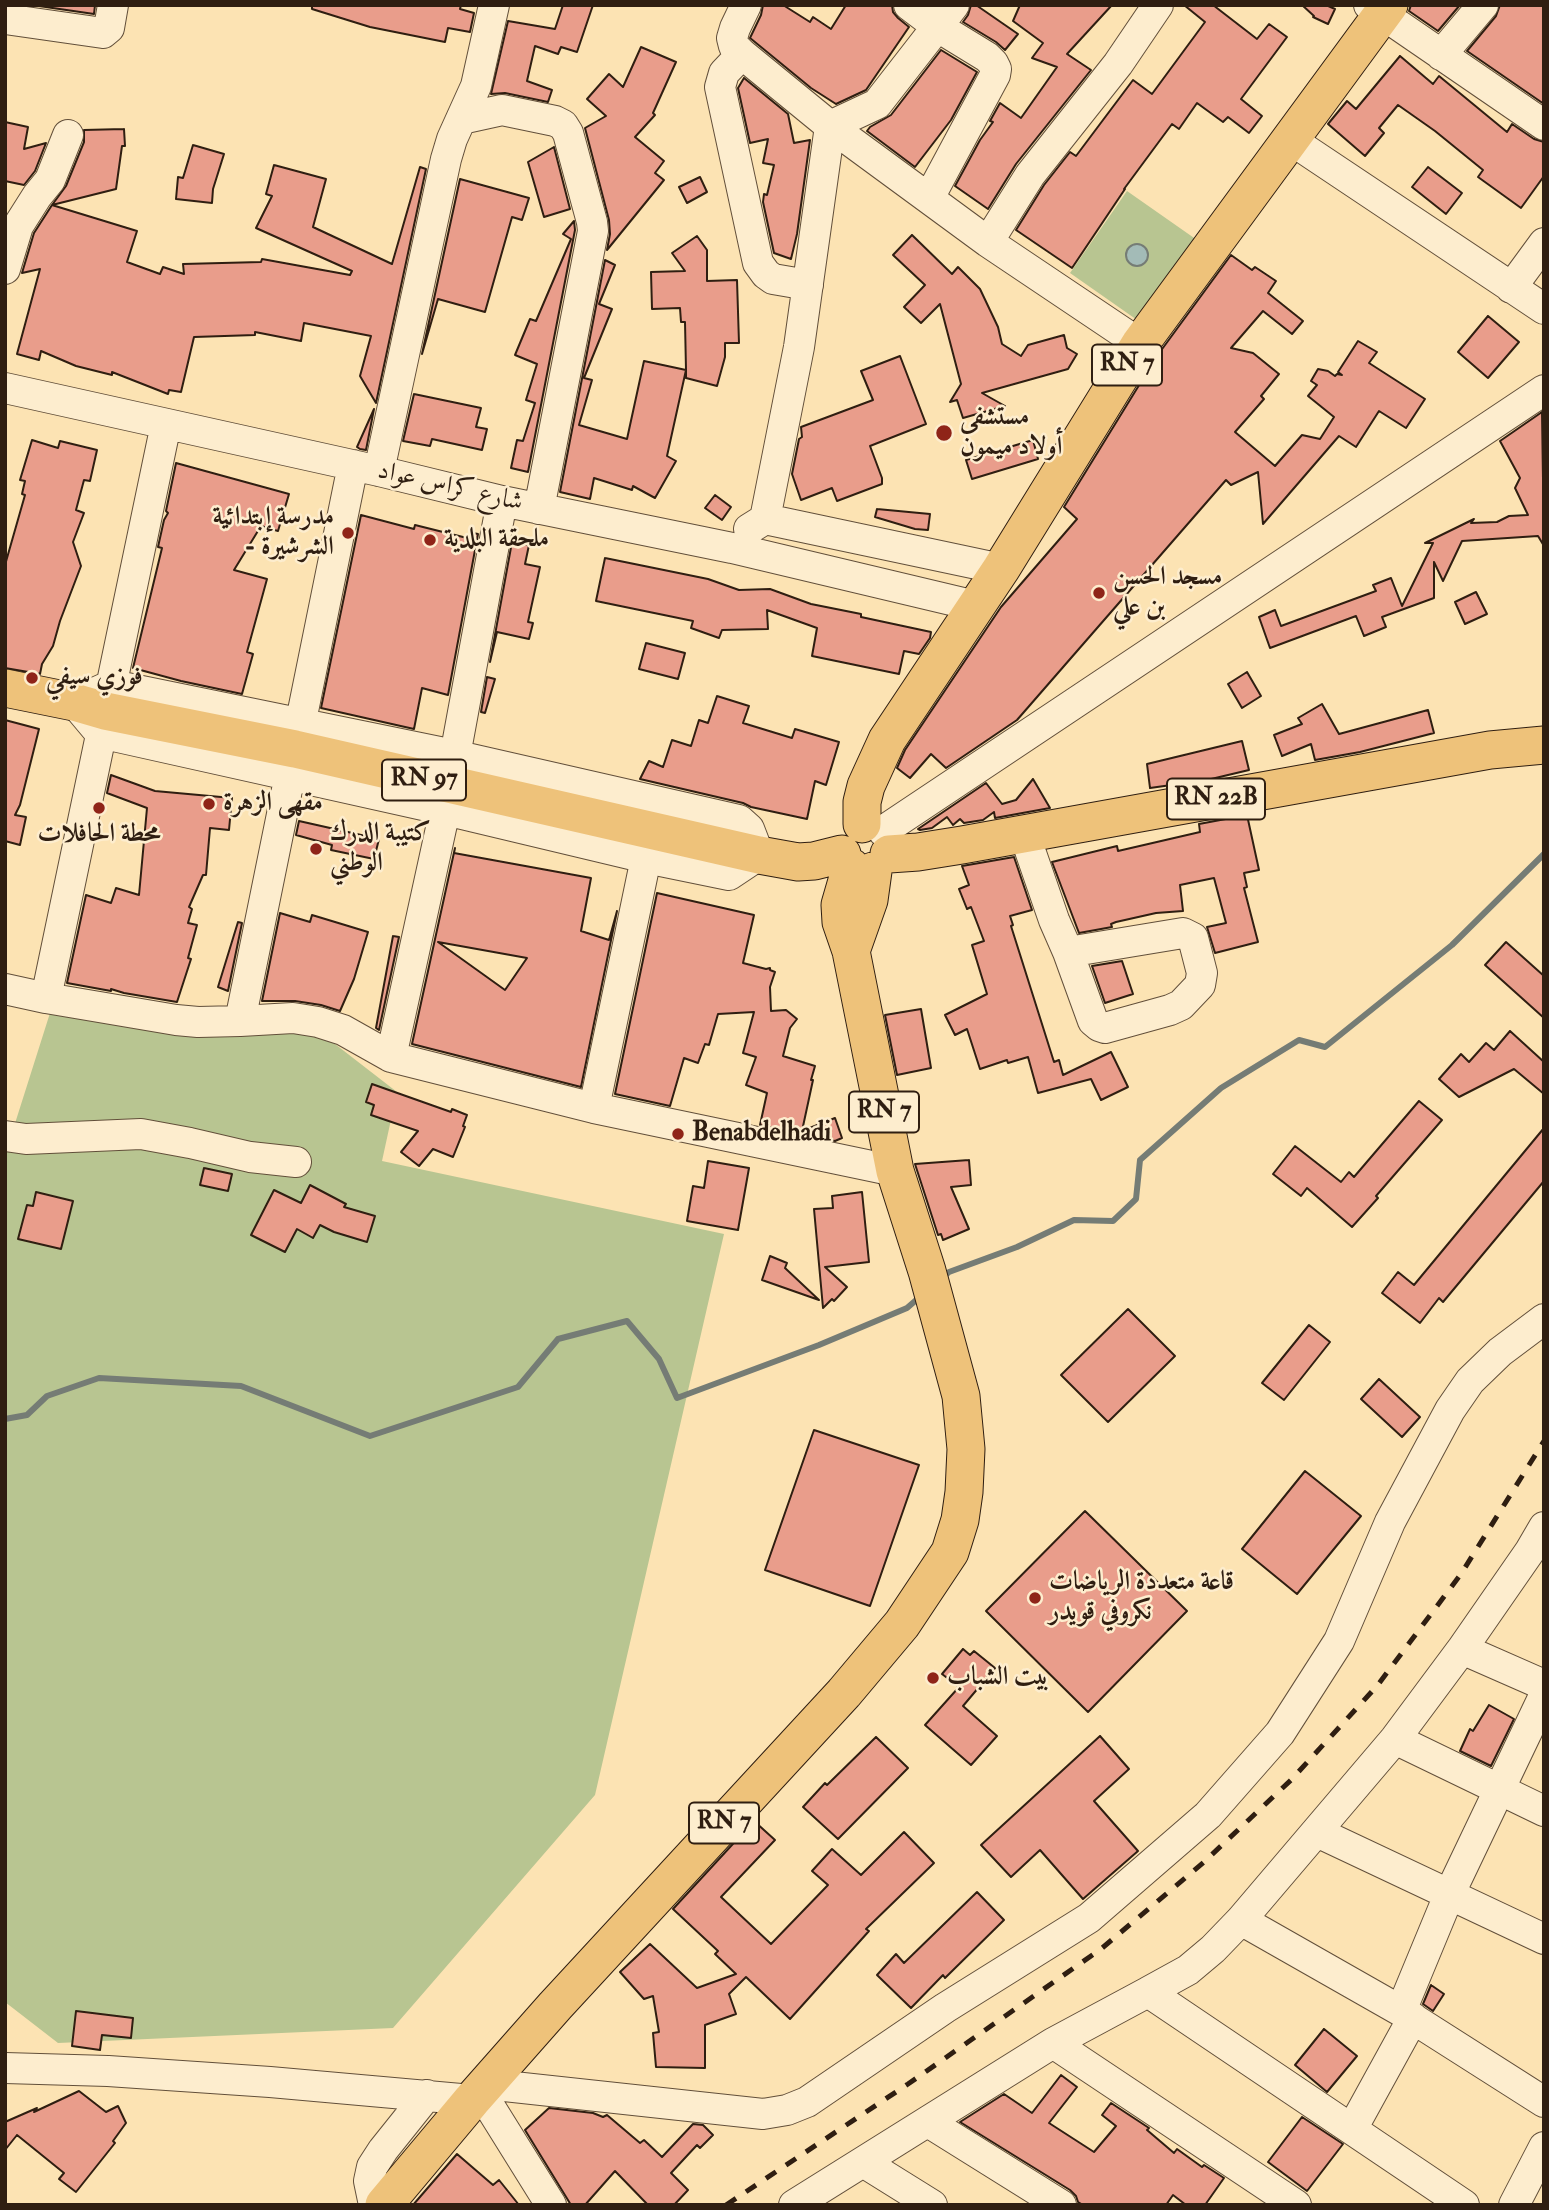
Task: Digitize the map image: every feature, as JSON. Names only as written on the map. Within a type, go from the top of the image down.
[{"type":"main road","name":"RN 7","points":[[384,2205],[555,2006],[844,1693],[902,1625],[950,1552],[960,1520],[966,1449],[961,1396],[927,1271],[895,1171],[851,951],[841,922],[840,905],[869,847],[886,799],[887,740],[1001,569],[1140,344],[1291,140],[1381,8]]},
{"type":"main road","name":"RN 97","points":[[5,688],[449,784],[647,844],[759,855],[798,862],[814,861],[869,847]]},
{"type":"main road","name":"RN 22B","points":[[869,847],[929,851],[1490,750],[1544,746]]},
{"type":"street","points":[[5,19],[103,33],[109,27],[113,5]]},
{"type":"street","points":[[240,1021],[294,749],[446,159],[476,86],[494,5]]},
{"type":"street","points":[[746,5],[732,38],[734,46],[741,54],[830,125],[988,242],[1140,344]]},
{"type":"street","points":[[909,5],[946,16],[996,69],[929,198]]},
{"type":"street","points":[[988,242],[1030,175],[1118,64],[1158,5]]},
{"type":"street","points":[[1441,55],[1483,5]]},
{"type":"street","points":[[1381,8],[1441,55],[1540,114]]},
{"type":"street","points":[[830,125],[877,104],[946,16]]},
{"type":"street","points":[[741,54],[724,72],[720,87],[758,263],[773,279],[808,285]]},
{"type":"street","points":[[461,119],[502,110],[563,125],[568,133],[592,222],[591,244],[539,509]]},
{"type":"street","points":[[765,519],[799,347],[830,125]]},
{"type":"street","points":[[5,269],[18,226],[50,180],[68,135]]},
{"type":"street","points":[[1291,140],[1544,309]]},
{"type":"street","points":[[1511,288],[1544,243]]},
{"type":"street","name":"شارع كراس عواد","points":[[5,388],[502,501],[733,548],[976,606]]},
{"type":"street","points":[[869,847],[1544,390]]},
{"type":"street","points":[[46,998],[98,708],[166,424]]},
{"type":"street","points":[[391,1058],[449,784],[502,501]]},
{"type":"street","points":[[733,548],[750,528],[765,519],[1001,569]]},
{"type":"street","points":[[449,784],[739,820],[749,829],[759,855]]},
{"type":"street","points":[[1024,832],[1054,920],[1068,952]]},
{"type":"street","points":[[594,1108],[647,844]]},
{"type":"street","points":[[5,989],[198,1023],[293,1018],[318,1021],[343,1030],[391,1058],[594,1108],[895,1171]]},
{"type":"street","points":[[5,1136],[26,1139],[141,1134],[250,1157],[296,1162]]},
{"type":"street","points":[[5,2068],[108,2071],[427,2095],[479,2092],[763,2113],[787,2110],[807,2102],[945,2008],[1089,1919],[1208,1815],[1280,1733],[1339,1641],[1390,1522],[1450,1410],[1469,1381],[1500,1352],[1544,1319]]},
{"type":"street","points":[[799,2204],[1053,2043],[1188,1970],[1213,1949],[1241,1920],[1395,1739],[1539,1545]]},
{"type":"street","points":[[1462,1649],[1544,1685]]},
{"type":"street","points":[[1352,2129],[1407,2015],[1449,1895],[1544,1696]]},
{"type":"street","points":[[1395,1739],[1544,1811]]},
{"type":"street","points":[[1317,1832],[1544,1939]]},
{"type":"street","points":[[1241,1920],[1407,2015],[1544,2102]]},
{"type":"street","points":[[1148,1992],[1455,2202]]},
{"type":"street","points":[[1053,2043],[1296,2205]]},
{"type":"street","points":[[479,2092],[551,2205]]},
{"type":"street","points":[[374,2205],[369,2181],[372,2167],[427,2095]]},
{"type":"street","points":[[928,2122],[1052,2202]]},
{"type":"street","points":[[1514,2205],[1544,2147]]},
{"type":"street","points":[[863,2162],[932,2205]]},
{"type":"green space","points":[[1127,191],[1197,240],[1140,322],[1070,273]]},
{"type":"green space","points":[[50,1013],[313,1027],[397,1092],[382,1161],[724,1234],[595,1795],[393,2028],[58,2043],[5,2002],[5,1135],[11,1136]]},
{"type":"water","points":[[1137,244],[1147,251],[1148,255],[1141,265],[1137,266],[1127,259],[1126,255],[1133,245]]},
{"type":"building","points":[[32,5],[95,5],[94,14]]},
{"type":"building","points":[[312,5],[461,5],[460,9],[474,13],[470,32],[448,28],[445,42],[370,27],[312,9]]},
{"type":"building","points":[[563,5],[593,5],[577,52],[561,47],[558,54],[535,46],[527,81],[552,90],[548,102],[505,93],[491,94],[508,21],[555,29]]},
{"type":"building","points":[[763,5],[783,5],[810,22],[813,17],[831,29],[846,5],[892,5],[893,12],[909,27],[866,90],[836,104],[811,88],[750,38]]},
{"type":"building","points":[[971,5],[976,5],[1018,34],[1005,50],[963,22]]},
{"type":"building","points":[[1020,5],[1112,5],[1067,54],[1091,70],[1016,164],[988,209],[955,186],[993,122],[990,121],[1000,103],[1021,118],[1057,67],[1032,58],[1043,43],[1013,21]]},
{"type":"building","points":[[1184,5],[1213,5],[1257,39],[1269,24],[1287,37],[1241,99],[1262,116],[1249,133],[1228,117],[1223,122],[1197,103],[1179,129],[1172,124],[1124,189],[1072,268],[1016,230],[1044,185],[1070,152],[1076,156],[1133,80],[1152,94],[1205,22]]},
{"type":"building","points":[[1302,5],[1326,5],[1335,9],[1328,24],[1313,17]]},
{"type":"building","points":[[1411,5],[1460,5],[1438,31],[1409,11]]},
{"type":"building","points":[[1500,5],[1544,5],[1544,104],[1467,51],[1496,16]]},
{"type":"building","points":[[641,47],[676,62],[653,113],[655,115],[635,137],[664,161],[655,173],[664,180],[607,250],[609,220],[585,128],[606,116],[587,99],[609,74],[623,87]]},
{"type":"building","points":[[941,50],[977,72],[951,120],[915,167],[867,131],[891,115]]},
{"type":"building","points":[[1400,56],[1433,84],[1439,76],[1507,132],[1512,124],[1534,139],[1544,142],[1544,176],[1521,208],[1478,177],[1483,170],[1398,105],[1379,128],[1384,133],[1365,156],[1328,124],[1347,101],[1356,109]]},
{"type":"building","points":[[744,78],[788,114],[794,143],[810,140],[791,259],[774,253],[763,202],[774,165],[763,163],[768,139],[750,143],[738,88]]},
{"type":"building","points":[[5,122],[28,127],[24,149],[46,143],[35,171],[24,185],[5,181]]},
{"type":"building","points":[[124,129],[125,146],[122,146],[116,189],[52,205],[66,186],[84,142],[84,130]]},
{"type":"building","points":[[193,145],[224,154],[213,189],[212,203],[176,199],[178,177],[183,178]]},
{"type":"building","points":[[554,147],[570,209],[544,217],[528,162]]},
{"type":"building","points":[[274,165],[326,179],[313,227],[392,264],[420,167],[426,169],[376,403],[360,376],[371,336],[304,323],[301,341],[255,332],[255,335],[194,337],[181,392],[169,390],[168,394],[112,372],[112,375],[76,366],[41,351],[39,360],[17,354],[40,269],[22,273],[34,233],[52,205],[137,231],[127,262],[160,274],[163,267],[184,274],[183,264],[261,262],[262,259],[350,275],[352,271],[256,228],[272,196],[266,194]]},
{"type":"building","points":[[1428,167],[1462,193],[1446,214],[1412,187]]},
{"type":"building","points":[[700,177],[707,192],[687,203],[679,187]]},
{"type":"building","points":[[460,179],[529,198],[522,220],[512,217],[485,312],[438,299],[422,354]]},
{"type":"building","points":[[574,221],[575,230],[528,472],[511,468],[517,440],[523,441],[535,403],[526,400],[537,364],[515,355],[530,319],[536,321],[571,239],[563,234]]},
{"type":"building","points":[[912,235],[952,274],[958,267],[980,289],[998,327],[1002,344],[1021,356],[1028,345],[1064,335],[1067,348],[1077,354],[1068,369],[982,393],[1005,406],[963,418],[957,400],[950,402],[961,384],[940,304],[921,323],[904,307],[925,285],[893,255]]},
{"type":"building","points":[[697,236],[707,250],[707,281],[737,280],[739,343],[725,343],[725,357],[717,386],[686,378],[685,322],[681,322],[680,308],[652,309],[651,272],[685,271],[672,253]]},
{"type":"building","points":[[1231,255],[1252,270],[1255,267],[1276,281],[1268,293],[1303,321],[1292,334],[1263,311],[1231,348],[1253,353],[1279,374],[1261,396],[1264,399],[1235,432],[1275,466],[1302,435],[1320,439],[1334,417],[1308,396],[1317,385],[1311,381],[1318,369],[1335,376],[1342,375],[1338,372],[1358,341],[1377,352],[1369,363],[1425,399],[1406,428],[1379,411],[1356,447],[1339,436],[1263,524],[1258,472],[1231,485],[1226,480],[1017,720],[946,768],[931,754],[910,778],[897,768],[905,750],[1001,607],[1077,519],[1064,507],[1157,356]]},
{"type":"building","points":[[605,260],[615,265],[599,304],[612,309],[584,378],[592,380],[579,425],[627,439],[644,361],[686,370],[667,456],[676,461],[655,498],[633,486],[632,490],[594,478],[590,499],[560,492]]},
{"type":"building","points":[[1488,316],[1519,342],[1488,378],[1458,352]]},
{"type":"building","points":[[900,356],[926,424],[870,446],[882,484],[837,501],[832,488],[801,500],[792,474],[799,439],[802,437],[801,427],[873,400],[861,371]]},
{"type":"building","points":[[414,394],[481,408],[476,427],[487,429],[482,450],[432,439],[430,446],[403,441]]},
{"type":"building","points":[[374,409],[366,450],[360,449],[357,447]]},
{"type":"building","points":[[1542,412],[1544,546],[1538,536],[1462,541],[1443,581],[1434,562],[1434,598],[1382,617],[1386,627],[1364,636],[1356,616],[1270,648],[1259,617],[1275,610],[1281,626],[1376,591],[1373,585],[1391,578],[1402,606],[1433,543],[1425,543],[1474,519],[1471,523],[1497,522],[1509,516],[1528,515],[1515,488],[1520,478],[1500,441]]},
{"type":"building","points":[[32,440],[58,448],[60,441],[97,450],[90,481],[84,480],[76,510],[84,513],[73,542],[81,566],[53,646],[42,664],[40,674],[5,668],[5,565],[25,495],[22,494],[25,481],[20,480]]},
{"type":"building","points":[[1033,440],[1038,459],[972,479],[966,460]]},
{"type":"building","points":[[176,463],[289,494],[278,531],[261,526],[234,570],[267,579],[247,652],[253,654],[242,694],[133,668],[162,548],[158,547],[168,513],[166,511]]},
{"type":"building","points":[[715,495],[731,507],[722,520],[705,508]]},
{"type":"building","points":[[877,509],[930,514],[928,530],[915,529],[875,517]]},
{"type":"building","points":[[361,515],[414,529],[415,525],[471,539],[473,533],[478,534],[448,695],[422,688],[414,729],[321,708]]},
{"type":"building","points":[[512,542],[529,545],[525,564],[540,567],[528,622],[533,623],[529,639],[497,632],[490,662]]},
{"type":"building","points":[[605,558],[708,579],[739,590],[770,589],[811,604],[931,632],[930,638],[919,654],[904,651],[899,674],[812,656],[817,628],[767,610],[768,629],[722,630],[719,638],[691,628],[693,621],[596,601]]},
{"type":"building","points":[[1476,592],[1487,614],[1465,624],[1455,602]]},
{"type":"building","points":[[646,643],[685,653],[678,679],[639,669]]},
{"type":"building","points":[[1247,672],[1261,696],[1242,708],[1228,684]]},
{"type":"building","points":[[487,677],[495,679],[485,713],[481,712]]},
{"type":"building","points":[[717,696],[749,706],[743,723],[792,738],[795,729],[839,742],[826,785],[815,781],[807,819],[640,779],[649,761],[663,767],[672,740],[691,746],[699,720],[708,723]]},
{"type":"building","points":[[1322,704],[1339,734],[1428,710],[1434,733],[1360,752],[1315,760],[1311,744],[1282,756],[1274,735],[1302,724],[1298,718]]},
{"type":"building","points":[[5,720],[39,729],[20,805],[15,815],[26,817],[20,845],[5,841]]},
{"type":"building","points":[[1242,741],[1249,770],[1207,780],[1150,788],[1147,764]]},
{"type":"building","points":[[111,775],[155,791],[232,798],[229,830],[210,828],[206,875],[203,875],[189,907],[192,909],[188,923],[197,925],[188,958],[191,959],[177,1002],[67,983],[86,895],[111,903],[116,888],[139,895],[147,808],[107,793]]},
{"type":"building","points":[[1033,779],[1050,808],[995,818],[994,812],[983,820],[964,823],[960,819],[953,825],[947,817],[932,828],[918,829],[986,783],[1002,804],[1016,800]]},
{"type":"building","points":[[1247,815],[1259,870],[1244,873],[1247,887],[1244,888],[1258,942],[1215,953],[1207,927],[1226,923],[1214,878],[1180,885],[1183,911],[1156,913],[1116,922],[1111,924],[1112,927],[1079,933],[1052,862],[1117,846],[1118,851],[1200,832],[1199,824]]},
{"type":"building","points":[[299,821],[379,839],[374,859],[331,850],[332,845],[296,835]]},
{"type":"building","points":[[455,848],[454,853],[591,878],[581,931],[609,940],[617,911],[581,1087],[412,1044]],"holes":[[[438,942],[527,958],[505,990]]]},
{"type":"building","points":[[1014,857],[1032,910],[1010,916],[1011,926],[1054,1062],[1059,1060],[1063,1075],[1111,1052],[1128,1087],[1101,1100],[1091,1079],[1038,1093],[1028,1057],[1008,1063],[1007,1060],[980,1069],[967,1029],[955,1035],[945,1015],[987,994],[972,945],[984,941],[971,907],[967,909],[959,889],[969,885],[962,866]]},
{"type":"building","points":[[657,893],[754,915],[743,963],[770,968],[775,972],[770,987],[771,1011],[786,1010],[797,1019],[790,1028],[783,1056],[815,1066],[802,1131],[835,1118],[842,1138],[835,1141],[760,1125],[767,1093],[746,1085],[756,1057],[743,1053],[754,1012],[718,1014],[709,1045],[705,1044],[698,1063],[684,1058],[670,1106],[615,1094]]},
{"type":"building","points":[[280,913],[310,922],[312,915],[368,932],[354,979],[340,1011],[295,1001],[262,1001]]},
{"type":"building","points":[[238,922],[242,923],[228,991],[218,987]]},
{"type":"building","points":[[393,936],[399,937],[379,1030],[376,1028]]},
{"type":"building","points":[[1506,942],[1544,976],[1544,1018],[1485,965]]},
{"type":"building","points":[[1122,961],[1133,994],[1105,1003],[1092,966]]},
{"type":"building","points":[[921,1009],[931,1068],[897,1075],[885,1015]]},
{"type":"building","points":[[1510,1031],[1544,1062],[1544,1094],[1514,1069],[1459,1097],[1439,1079],[1461,1054],[1469,1062],[1486,1043],[1494,1050]]},
{"type":"building","points":[[372,1084],[451,1112],[452,1109],[467,1115],[453,1157],[433,1149],[419,1166],[401,1152],[418,1131],[371,1115],[374,1105],[366,1102]]},
{"type":"building","points":[[1419,1101],[1442,1120],[1352,1227],[1307,1188],[1301,1196],[1273,1174],[1295,1146],[1341,1182],[1349,1172],[1354,1177]]},
{"type":"building","points":[[1544,1128],[1544,1181],[1443,1302],[1439,1298],[1420,1323],[1382,1293],[1398,1272],[1414,1285]]},
{"type":"building","points":[[969,1160],[971,1185],[951,1187],[969,1229],[943,1240],[941,1234],[938,1235],[915,1164]]},
{"type":"building","points":[[708,1161],[749,1168],[738,1230],[687,1221],[693,1186],[704,1188]]},
{"type":"building","points":[[204,1168],[232,1174],[228,1191],[200,1185]]},
{"type":"building","points":[[310,1185],[346,1204],[344,1207],[375,1216],[367,1242],[320,1225],[313,1238],[297,1229],[285,1252],[251,1235],[274,1190],[301,1203]]},
{"type":"building","points":[[36,1192],[73,1201],[61,1249],[18,1239],[27,1205],[33,1206]]},
{"type":"building","points":[[862,1192],[869,1262],[825,1267],[847,1287],[823,1308],[814,1209],[833,1208],[832,1196]]},
{"type":"building","points":[[770,1256],[787,1263],[785,1268],[819,1300],[762,1280]]},
{"type":"building","points":[[1128,1309],[1175,1356],[1108,1422],[1061,1375]]},
{"type":"building","points":[[1309,1325],[1330,1342],[1284,1400],[1262,1383]]},
{"type":"building","points":[[1379,1379],[1420,1417],[1402,1437],[1361,1399]]},
{"type":"building","points":[[814,1430],[919,1465],[870,1606],[765,1570]]},
{"type":"building","points":[[1305,1471],[1361,1516],[1297,1594],[1242,1549]]},
{"type":"building","points":[[1085,1511],[1187,1611],[1088,1712],[986,1611]]},
{"type":"building","points":[[963,1649],[970,1655],[974,1651],[995,1668],[963,1706],[997,1736],[971,1765],[925,1725],[959,1687],[942,1674]]},
{"type":"building","points":[[1489,1705],[1514,1719],[1491,1766],[1460,1751],[1470,1729],[1473,1731]]},
{"type":"building","points":[[1100,1736],[1129,1769],[1094,1801],[1138,1851],[1083,1899],[1040,1850],[1011,1877],[981,1845]]},
{"type":"building","points":[[876,1737],[908,1768],[838,1839],[803,1807]]},
{"type":"building","points":[[754,1821],[775,1840],[721,1897],[771,1944],[828,1885],[812,1871],[832,1849],[861,1875],[904,1832],[934,1863],[866,1929],[869,1931],[790,2019],[746,1977],[729,1994],[736,2014],[705,2025],[705,2068],[656,2067],[653,2033],[659,2032],[653,1996],[644,1999],[620,1972],[650,1944],[697,1988],[736,1974],[715,1954],[718,1951],[673,1909]]},
{"type":"building","points":[[977,1892],[1004,1920],[911,2008],[877,1975],[896,1954],[904,1963]]},
{"type":"building","points":[[1431,1985],[1444,1994],[1433,2011],[1423,2004]]},
{"type":"building","points":[[76,2011],[133,2018],[131,2038],[102,2035],[100,2050],[72,2046]]},
{"type":"building","points":[[1324,2029],[1357,2056],[1327,2092],[1295,2065]]},
{"type":"building","points":[[1061,2075],[1077,2087],[1049,2123],[1094,2152],[1116,2126],[1102,2115],[1111,2103],[1149,2128],[1147,2130],[1174,2153],[1177,2149],[1202,2167],[1204,2165],[1224,2178],[1205,2205],[1186,2205],[1173,2195],[1166,2205],[1083,2205],[1070,2190],[960,2122],[1004,2094],[1032,2113]]},
{"type":"building","points":[[79,2091],[106,2112],[118,2106],[126,2123],[113,2141],[115,2143],[76,2192],[59,2179],[64,2173],[17,2135],[5,2150],[5,2122]]},
{"type":"building","points":[[549,2108],[593,2113],[603,2117],[607,2115],[640,2143],[644,2140],[662,2157],[693,2124],[703,2125],[713,2135],[700,2148],[697,2145],[671,2173],[688,2190],[674,2205],[648,2205],[615,2171],[585,2205],[571,2205],[525,2130]]},
{"type":"building","points":[[1302,2117],[1343,2144],[1307,2191],[1268,2162]]},
{"type":"building","points":[[457,2154],[493,2185],[499,2180],[519,2205],[413,2205]]},
{"type":"waterway","points":[[941,1279],[949,1272],[1017,1247],[1074,1220],[1113,1221],[1136,1199],[1140,1160],[1221,1088],[1299,1040],[1325,1047],[1452,945],[1544,854]]},
{"type":"waterway","points":[[5,1419],[27,1415],[47,1396],[99,1378],[241,1386],[370,1436],[518,1387],[558,1339],[627,1321],[659,1359],[677,1398],[819,1345],[907,1308],[922,1295]]},
{"type":"railway","points":[[726,2205],[908,2084],[1101,1949],[1204,1862],[1291,1780],[1377,1686],[1461,1574],[1544,1441]]},
{"type":"place","name":"مستشفى أولاد ميمون","points":[[944,433]]},
{"type":"place","name":"مدرسة إبتدائية - الشرشيرة","points":[[348,533]]},
{"type":"place","name":"ملحقة البلدية","points":[[430,540]]},
{"type":"place","name":"مسجد الحسن بن علي","points":[[1099,593]]},
{"type":"place","name":"فوزي سيفي","points":[[32,678]]},
{"type":"place","name":"مقهى الزهرة","points":[[209,804]]},
{"type":"place","name":"محطة الحافلات","points":[[99,808]]},
{"type":"place","name":"كتيبة الدرك الوطني","points":[[316,849]]},
{"type":"place","name":"Benabdelhadi","points":[[678,1134]]},
{"type":"place","name":"قاعة متعددة الرياضات نكروفي قويدر","points":[[1035,1598]]},
{"type":"place","name":"بيت الشباب","points":[[933,1678]]}]
